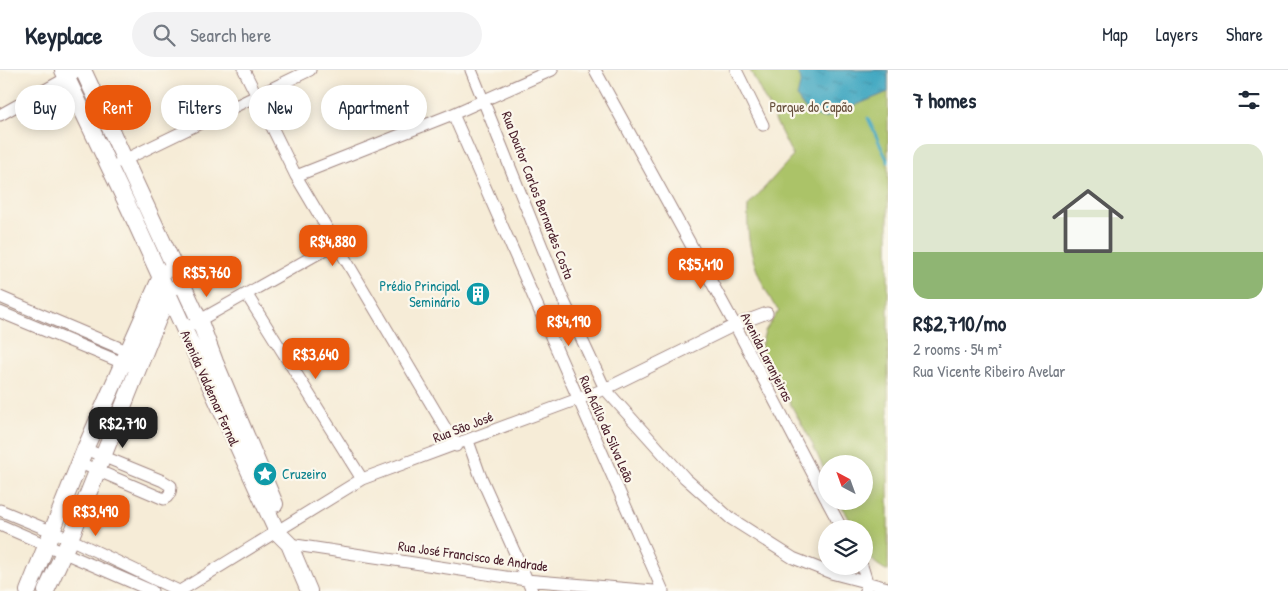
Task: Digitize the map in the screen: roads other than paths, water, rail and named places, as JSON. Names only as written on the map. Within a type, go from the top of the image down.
[{"type":"street","points":[[0,116],[65,74],[82,70]]},
{"type":"street","name":"Avenida Valdemar Fernal","points":[[82,70],[89,85]]},
{"type":"street","points":[[244,70],[251,85]]},
{"type":"street","points":[[281,85],[310,70]]},
{"type":"street","name":"Rua Doutor Carlos Bernardes Costa","points":[[472,70],[563,299],[604,390],[685,478],[730,518],[793,558],[866,587],[888,588]]},
{"type":"street","points":[[296,176],[485,101],[552,70]]},
{"type":"street","name":"Avenida Laranjeiras","points":[[595,70],[735,325],[818,483]]},
{"type":"street","points":[[736,70],[763,125]]},
{"type":"street","name":"Avenida Valdemar Fernal","points":[[65,74],[85,115]]},
{"type":"street","points":[[109,167],[249,101]]},
{"type":"street","name":"Rua Acílio da Silva Leão","points":[[453,114],[663,591]]},
{"type":"street","name":"Avenida Valdemar Fernal","points":[[92,130],[130,208],[183,327],[208,364],[309,591]]},
{"type":"street","name":"Avenida Valdemar Fernal","points":[[111,130],[172,257],[200,322],[208,364]]},
{"type":"street","points":[[273,130],[296,176],[335,244],[456,446]]},
{"type":"street","points":[[130,208],[145,201]]},
{"type":"street","points":[[183,327],[200,322],[335,244]]},
{"type":"street","points":[[46,591],[68,545],[100,463],[133,361],[164,285],[172,257]]},
{"type":"street","points":[[164,285],[178,274]]},
{"type":"street","points":[[247,296],[362,479]]},
{"type":"street","points":[[3,298],[88,334],[133,361],[84,347],[1,312],[3,298]]},
{"type":"street","name":"Rua São José","points":[[180,591],[284,536],[362,479],[604,390],[735,325],[767,313]]},
{"type":"street","points":[[45,332],[50,319]]},
{"type":"street","points":[[84,347],[88,334]]},
{"type":"street","points":[[28,591],[51,539],[83,456],[133,361]]},
{"type":"street","points":[[468,441],[480,475],[532,591]]},
{"type":"street","points":[[83,456],[100,463],[164,481],[171,486],[169,496],[164,499],[100,463]]},
{"type":"street","points":[[0,510],[51,539]]},
{"type":"street","points":[[0,525],[68,545],[180,591]]},
{"type":"street","name":"Rua José Francisco de Andrade","points":[[284,536],[526,580],[654,591]]},
{"type":"street","points":[[68,545],[152,591]]},
{"type":"water","points":[[797,70],[888,70],[888,92],[825,118],[820,117],[808,111],[797,97],[801,80]]},
{"type":"waterway","points":[[868,118],[888,162]]},
{"type":"place","name":"Prédio Principal Seminário","points":[[478,294]]},
{"type":"place","name":"Cruzeiro","points":[[265,474]]},
{"type":"park label","name":"Parque do Capão","points":[[811,107]]}]
